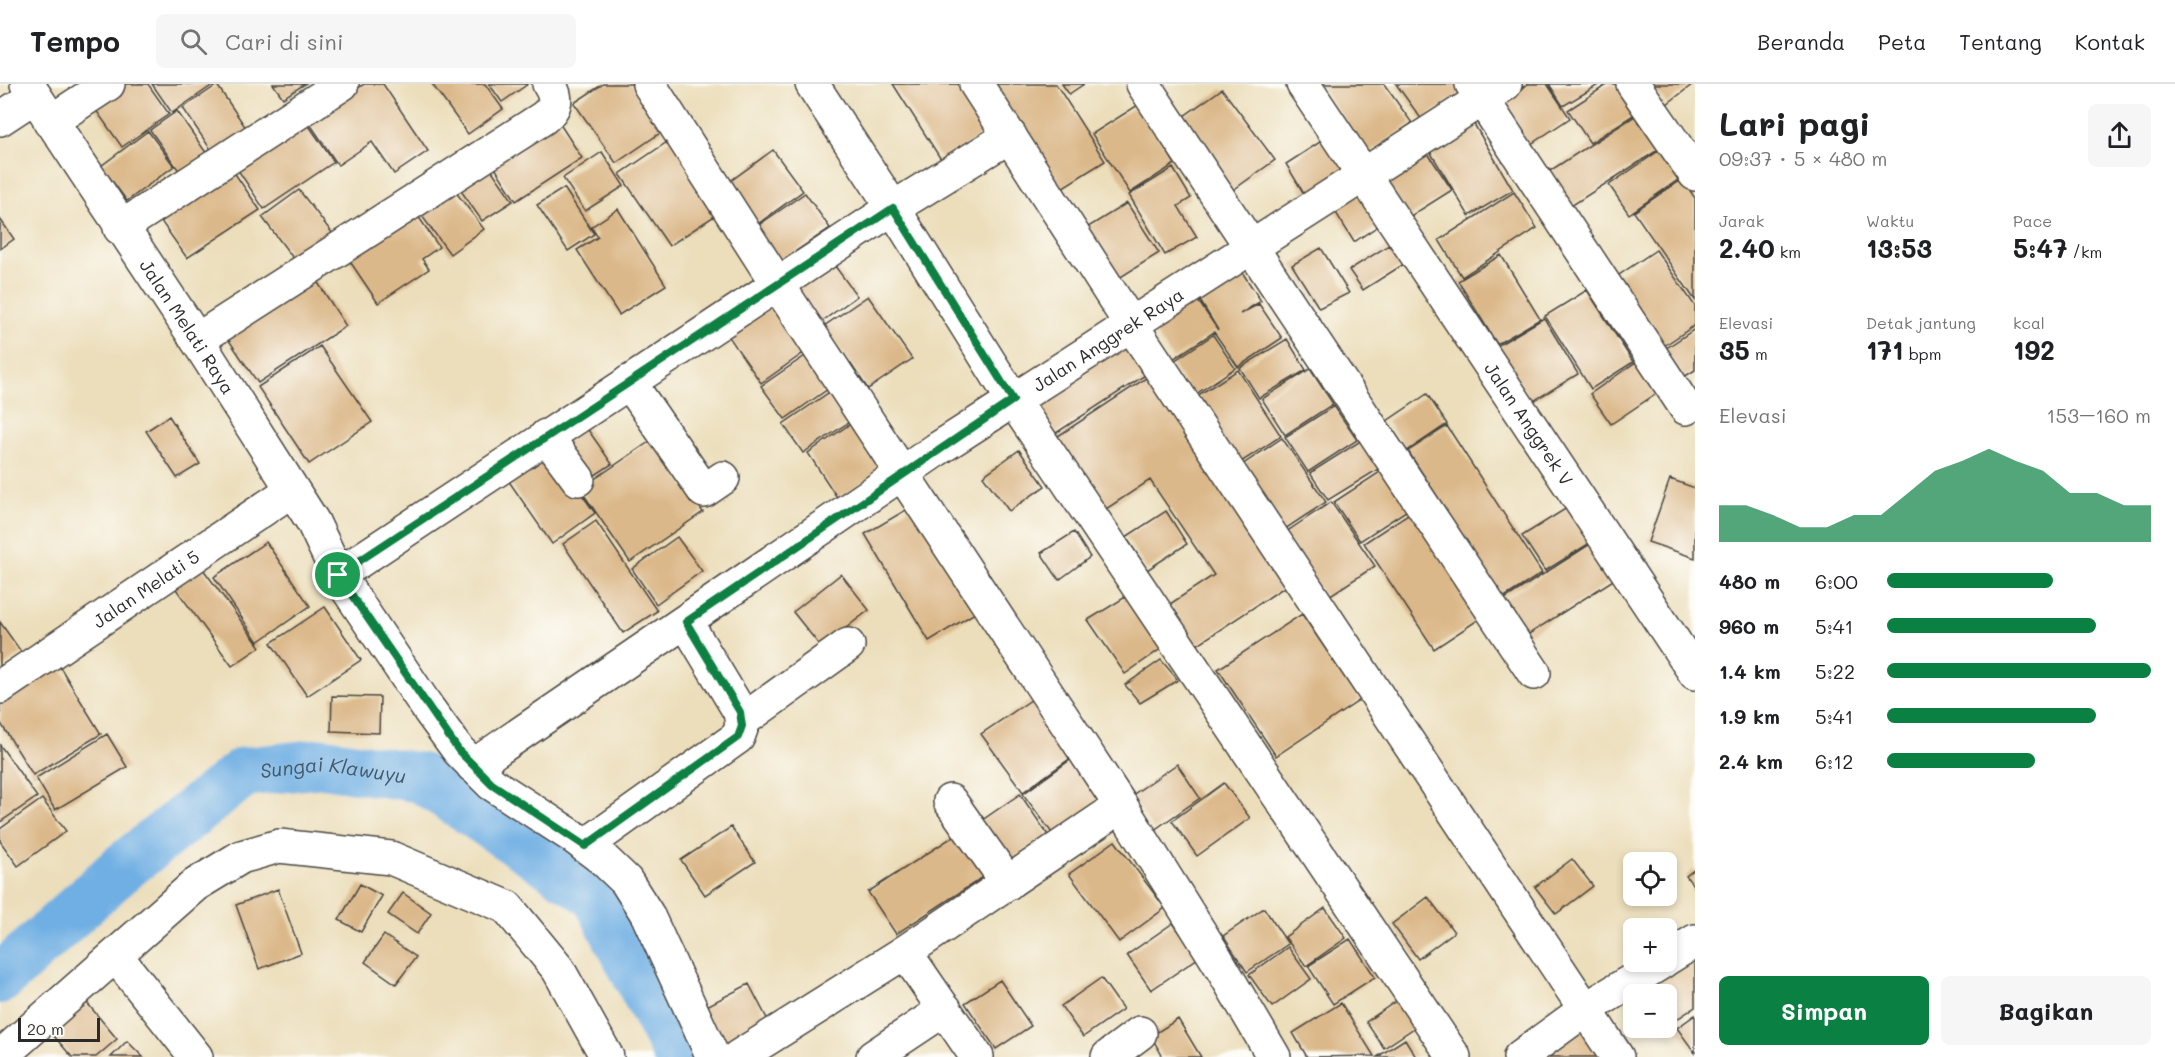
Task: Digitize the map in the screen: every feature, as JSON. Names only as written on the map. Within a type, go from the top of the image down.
[{"type":"street","points":[[0,119],[37,101],[108,84]]},
{"type":"street","points":[[120,228],[342,84]]},
{"type":"street","points":[[197,340],[543,118],[554,108],[556,101],[549,84]]},
{"type":"street","points":[[650,84],[778,285],[1122,806],[1274,1057]]},
{"type":"street","points":[[812,84],[1013,400],[1454,1057]]},
{"type":"street","points":[[975,84],[1130,323],[1617,1057]]},
{"type":"street","points":[[1143,84],[1534,673]]},
{"type":"street","name":"Jalan Anggrek V","points":[[1303,84],[1695,673]]},
{"type":"street","points":[[1634,84],[1695,174]]},
{"type":"street","points":[[1486,89],[1686,408]]},
{"type":"street","name":"Jalan Anggrek Raya","points":[[473,766],[1013,400],[1362,174],[1486,89]]},
{"type":"street","name":"Jalan Melati Raya","points":[[37,101],[197,340],[313,522],[338,575],[435,718],[459,751],[492,784],[585,846],[626,881],[647,914],[713,1057]]},
{"type":"street","points":[[338,575],[893,208],[1010,136]]},
{"type":"street","points":[[629,382],[704,491],[723,478]]},
{"type":"street","points":[[546,436],[578,479]]},
{"type":"street","name":"Jalan Melati 5","points":[[0,687],[292,490]]},
{"type":"street","points":[[585,846],[733,743],[740,731],[742,721],[731,696],[686,622]]},
{"type":"street","points":[[742,721],[848,645]]},
{"type":"street","points":[[951,801],[1008,883]]},
{"type":"street","points":[[738,1057],[905,951],[1122,806]]},
{"type":"street","points":[[0,1057],[195,885],[241,857],[279,846],[391,858],[507,907],[558,969],[608,1057]]},
{"type":"street","points":[[1677,952],[1695,941]]},
{"type":"street","points":[[905,951],[977,1057]]},
{"type":"street","points":[[116,956],[196,1057]]},
{"type":"street","points":[[1520,1057],[1586,1009],[1646,972]]},
{"type":"street","points":[[873,1057],[945,1009]]},
{"type":"street","points":[[1108,1057],[1140,1034]]},
{"type":"building","points":[[124,84],[148,84],[169,114],[122,147],[93,106]]},
{"type":"building","points":[[152,84],[214,84],[172,113]]},
{"type":"building","points":[[273,84],[305,84],[283,98]]},
{"type":"building","points":[[364,84],[383,84],[428,151],[394,174],[372,142],[338,165],[308,121]]},
{"type":"building","points":[[432,84],[485,84],[503,109],[468,134]]},
{"type":"building","points":[[489,84],[528,84],[502,102]]},
{"type":"building","points":[[603,84],[631,84],[663,131],[616,163],[574,103]]},
{"type":"building","points":[[893,84],[968,84],[995,127],[942,161]]},
{"type":"building","points":[[988,84],[1056,84],[1105,161],[1057,191]]},
{"type":"building","points":[[1062,84],[1084,84],[1069,94]]},
{"type":"building","points":[[1325,84],[1384,84],[1412,123],[1369,153],[1321,87]]},
{"type":"building","points":[[1396,84],[1456,84],[1462,92],[1422,120]]},
{"type":"building","points":[[1528,84],[1547,84],[1570,118],[1528,146],[1499,103]]},
{"type":"building","points":[[1549,84],[1600,84],[1563,106]]},
{"type":"building","points":[[1608,84],[1615,84],[1635,114],[1590,143],[1568,110]]},
{"type":"building","points":[[1652,84],[1693,84],[1667,104]]},
{"type":"building","points":[[217,85],[248,131],[213,153],[183,108]]},
{"type":"building","points":[[1222,89],[1275,160],[1229,193],[1177,121]]},
{"type":"building","points":[[1138,105],[1175,164],[1130,193],[1092,134]]},
{"type":"building","points":[[177,111],[207,154],[180,172],[150,130]]},
{"type":"building","points":[[1638,114],[1661,148],[1571,206],[1548,172]]},
{"type":"building","points":[[303,117],[334,162],[264,209],[234,164]]},
{"type":"building","points":[[556,118],[582,158],[516,201],[490,160]]},
{"type":"building","points":[[1471,119],[1513,190],[1469,216],[1426,145]]},
{"type":"building","points":[[148,131],[174,166],[127,201],[101,166]]},
{"type":"building","points":[[673,138],[722,211],[669,246],[620,174]]},
{"type":"building","points":[[1326,138],[1348,172],[1304,194],[1286,164]]},
{"type":"building","points":[[1663,148],[1682,177],[1629,214],[1609,185]]},
{"type":"building","points":[[1425,149],[1452,190],[1406,219],[1380,178]]},
{"type":"building","points":[[773,150],[803,191],[755,226],[725,185]]},
{"type":"building","points":[[602,152],[624,186],[585,211],[563,178]]},
{"type":"building","points":[[486,162],[513,201],[482,221],[455,182]]},
{"type":"building","points":[[231,168],[260,210],[187,258],[158,217]]},
{"type":"building","points":[[1173,168],[1191,198],[1178,206],[1197,237],[1165,255],[1129,195]]},
{"type":"building","points":[[1682,179],[1695,198],[1695,300],[1634,212]]},
{"type":"building","points":[[564,188],[594,234],[568,251],[537,205]]},
{"type":"building","points":[[299,190],[333,234],[296,262],[262,217]]},
{"type":"building","points":[[455,191],[484,229],[450,254],[422,216]]},
{"type":"building","points":[[1514,192],[1537,228],[1462,277],[1439,240]]},
{"type":"building","points":[[805,193],[830,228],[777,264],[753,229]]},
{"type":"building","points":[[1358,194],[1378,226],[1354,242],[1333,208]]},
{"type":"building","points":[[1127,203],[1159,253],[1116,280],[1085,229]]},
{"type":"building","points":[[618,209],[666,285],[619,315],[577,250],[598,237],[591,227]]},
{"type":"building","points":[[418,216],[439,247],[422,259],[429,269],[378,303],[345,254]]},
{"type":"building","points":[[0,219],[14,239],[0,249]]},
{"type":"building","points":[[1389,245],[1404,264],[1363,290],[1349,270]]},
{"type":"building","points":[[1321,248],[1349,293],[1319,308],[1292,265]]},
{"type":"building","points":[[1656,250],[1695,306],[1695,325],[1661,348],[1613,279]]},
{"type":"building","points":[[1501,255],[1540,319],[1497,344],[1458,281]]},
{"type":"building","points":[[832,262],[857,296],[821,322],[797,288]]},
{"type":"building","points":[[1238,266],[1261,301],[1240,314],[1259,304],[1282,338],[1238,367],[1214,332],[1173,359],[1147,322],[1192,292],[1218,330],[1196,294]]},
{"type":"building","points":[[313,275],[346,326],[258,383],[224,333]]},
{"type":"building","points":[[1587,290],[1633,362],[1591,389],[1545,316]]},
{"type":"building","points":[[868,296],[912,359],[868,389],[824,326]]},
{"type":"building","points":[[777,304],[809,349],[761,383],[729,337]]},
{"type":"building","points":[[1544,318],[1578,374],[1532,402],[1497,346]]},
{"type":"building","points":[[1695,329],[1695,370],[1684,377],[1665,349]]},
{"type":"building","points":[[1213,335],[1235,368],[1193,396],[1171,363]]},
{"type":"building","points":[[1127,336],[1150,372],[1053,435],[1029,400]]},
{"type":"building","points":[[1287,339],[1306,370],[1259,398],[1240,368]]},
{"type":"building","points":[[320,346],[372,422],[309,464],[258,387]]},
{"type":"building","points":[[805,356],[828,389],[785,419],[761,386]]},
{"type":"building","points":[[1636,362],[1657,393],[1611,424],[1590,394]]},
{"type":"building","points":[[1310,369],[1333,404],[1285,435],[1262,399]]},
{"type":"building","points":[[1238,370],[1281,436],[1238,464],[1195,397]]},
{"type":"building","points":[[1149,376],[1289,584],[1197,645],[1170,604],[1214,575],[1150,480],[1100,513],[1052,440]]},
{"type":"building","points":[[834,389],[855,418],[803,453],[783,424]]},
{"type":"building","points":[[1427,394],[1447,424],[1407,451],[1387,421]]},
{"type":"building","points":[[1334,406],[1357,440],[1308,472],[1285,437]]},
{"type":"building","points":[[169,416],[200,464],[177,478],[146,431]]},
{"type":"building","points":[[856,420],[887,466],[838,499],[808,453]]},
{"type":"building","points":[[584,424],[612,464],[586,481],[559,442]]},
{"type":"building","points":[[1447,426],[1542,573],[1503,598],[1408,451]]},
{"type":"building","points":[[1282,438],[1326,502],[1282,531],[1239,467]]},
{"type":"building","points":[[652,440],[703,512],[630,562],[580,489]]},
{"type":"building","points":[[1362,440],[1380,468],[1328,500],[1310,473]]},
{"type":"building","points":[[1019,450],[1045,486],[1009,511],[983,476]]},
{"type":"building","points":[[551,451],[595,513],[552,544],[508,480]]},
{"type":"building","points":[[1383,470],[1409,509],[1360,541],[1334,502]]},
{"type":"building","points":[[1670,479],[1695,488],[1695,558],[1648,542]]},
{"type":"building","points":[[1331,502],[1375,566],[1326,598],[1283,534]]},
{"type":"building","points":[[916,504],[980,610],[929,641],[865,534]]},
{"type":"building","points":[[1570,506],[1593,541],[1545,571],[1522,536]]},
{"type":"building","points":[[1166,511],[1187,544],[1147,570],[1126,537]]},
{"type":"building","points":[[1411,512],[1481,618],[1434,649],[1364,543]]},
{"type":"building","points":[[596,521],[657,611],[623,633],[563,544]]},
{"type":"building","points":[[1074,532],[1090,557],[1059,580],[1041,553]]},
{"type":"building","points":[[677,537],[702,571],[656,604],[632,569]]},
{"type":"building","points":[[1595,541],[1618,577],[1526,636],[1503,600]]},
{"type":"building","points":[[266,542],[310,606],[258,642],[214,577]]},
{"type":"building","points":[[195,558],[260,647],[232,666],[168,578]]},
{"type":"building","points":[[841,574],[869,610],[821,647],[793,612]]},
{"type":"building","points":[[1127,596],[1162,648],[1125,674],[1088,620]]},
{"type":"building","points":[[325,607],[361,660],[307,696],[271,643]]},
{"type":"building","points":[[1302,614],[1360,700],[1276,756],[1218,669]]},
{"type":"building","points":[[0,622],[22,653],[0,669]]},
{"type":"building","points":[[1161,660],[1178,680],[1140,703],[1125,685]]},
{"type":"building","points":[[60,667],[101,734],[33,775],[0,722],[0,703]]},
{"type":"building","points":[[332,696],[380,697],[379,733],[331,731]]},
{"type":"building","points":[[1031,700],[1072,757],[1023,792],[981,734]]},
{"type":"building","points":[[107,734],[127,767],[55,810],[36,778]]},
{"type":"building","points":[[0,745],[37,797],[0,822]]},
{"type":"building","points":[[1073,758],[1104,800],[1055,837],[1023,794]]},
{"type":"building","points":[[1177,764],[1200,798],[1154,830],[1131,796]]},
{"type":"building","points":[[1224,783],[1250,818],[1197,856],[1172,821]]},
{"type":"building","points":[[1020,794],[1048,835],[1009,861],[981,821]]},
{"type":"building","points":[[42,799],[66,831],[18,866],[0,841],[0,829]]},
{"type":"building","points":[[731,827],[755,862],[705,895],[681,860]]},
{"type":"building","points":[[960,832],[988,874],[896,934],[868,892]]},
{"type":"building","points":[[1115,841],[1165,908],[1119,942],[1069,874]]},
{"type":"building","points":[[1572,859],[1593,886],[1556,914],[1535,887]]},
{"type":"building","points":[[1695,869],[1695,888],[1686,876]]},
{"type":"building","points":[[360,884],[382,896],[361,932],[339,920]]},
{"type":"building","points":[[278,889],[301,953],[259,969],[236,905]]},
{"type":"building","points":[[403,893],[431,913],[417,934],[388,914]]},
{"type":"building","points":[[1428,897],[1454,932],[1418,959],[1392,924]]},
{"type":"building","points":[[1264,908],[1288,944],[1247,972],[1223,936]]},
{"type":"building","points":[[1325,908],[1346,938],[1306,966],[1285,937]]},
{"type":"building","points":[[1173,923],[1198,958],[1151,990],[1127,955]]},
{"type":"building","points":[[384,935],[416,957],[396,984],[365,962]]},
{"type":"building","points":[[1350,939],[1375,977],[1333,1004],[1308,966]]},
{"type":"building","points":[[1288,947],[1311,979],[1272,1007],[1249,975]]},
{"type":"building","points":[[1695,954],[1695,1007],[1677,1019],[1677,984],[1649,983],[1666,972],[1677,972],[1677,965]]},
{"type":"building","points":[[1101,978],[1123,1009],[1083,1037],[1061,1006]]},
{"type":"building","points":[[1000,980],[1031,1026],[996,1049],[965,1003]]},
{"type":"building","points":[[749,984],[773,1030],[723,1056],[699,1010]]},
{"type":"building","points":[[83,998],[117,1039],[96,1057],[72,1057],[47,1028]]},
{"type":"building","points":[[1399,999],[1417,1026],[1384,1048],[1366,1022]]},
{"type":"building","points":[[1341,1003],[1374,1056],[1307,1057],[1293,1033]]},
{"type":"building","points":[[1695,1015],[1695,1053],[1677,1028]]},
{"type":"building","points":[[1178,1019],[1201,1057],[1163,1057],[1151,1036]]},
{"type":"building","points":[[1583,1030],[1602,1057],[1544,1057]]},
{"type":"building","points":[[1405,1039],[1416,1057],[1377,1057]]},
{"type":"building","points":[[127,1041],[143,1057],[111,1057]]},
{"type":"waterway","name":"Sungai Klawuyu","points":[[0,979],[121,869],[244,772],[324,763],[421,778],[596,895],[679,1057]]},
{"type":"route","points":[[893,208],[1013,400],[936,450],[686,622],[740,712],[742,726],[738,737],[733,743],[585,846],[492,784],[459,751],[338,575],[893,208]]}]
